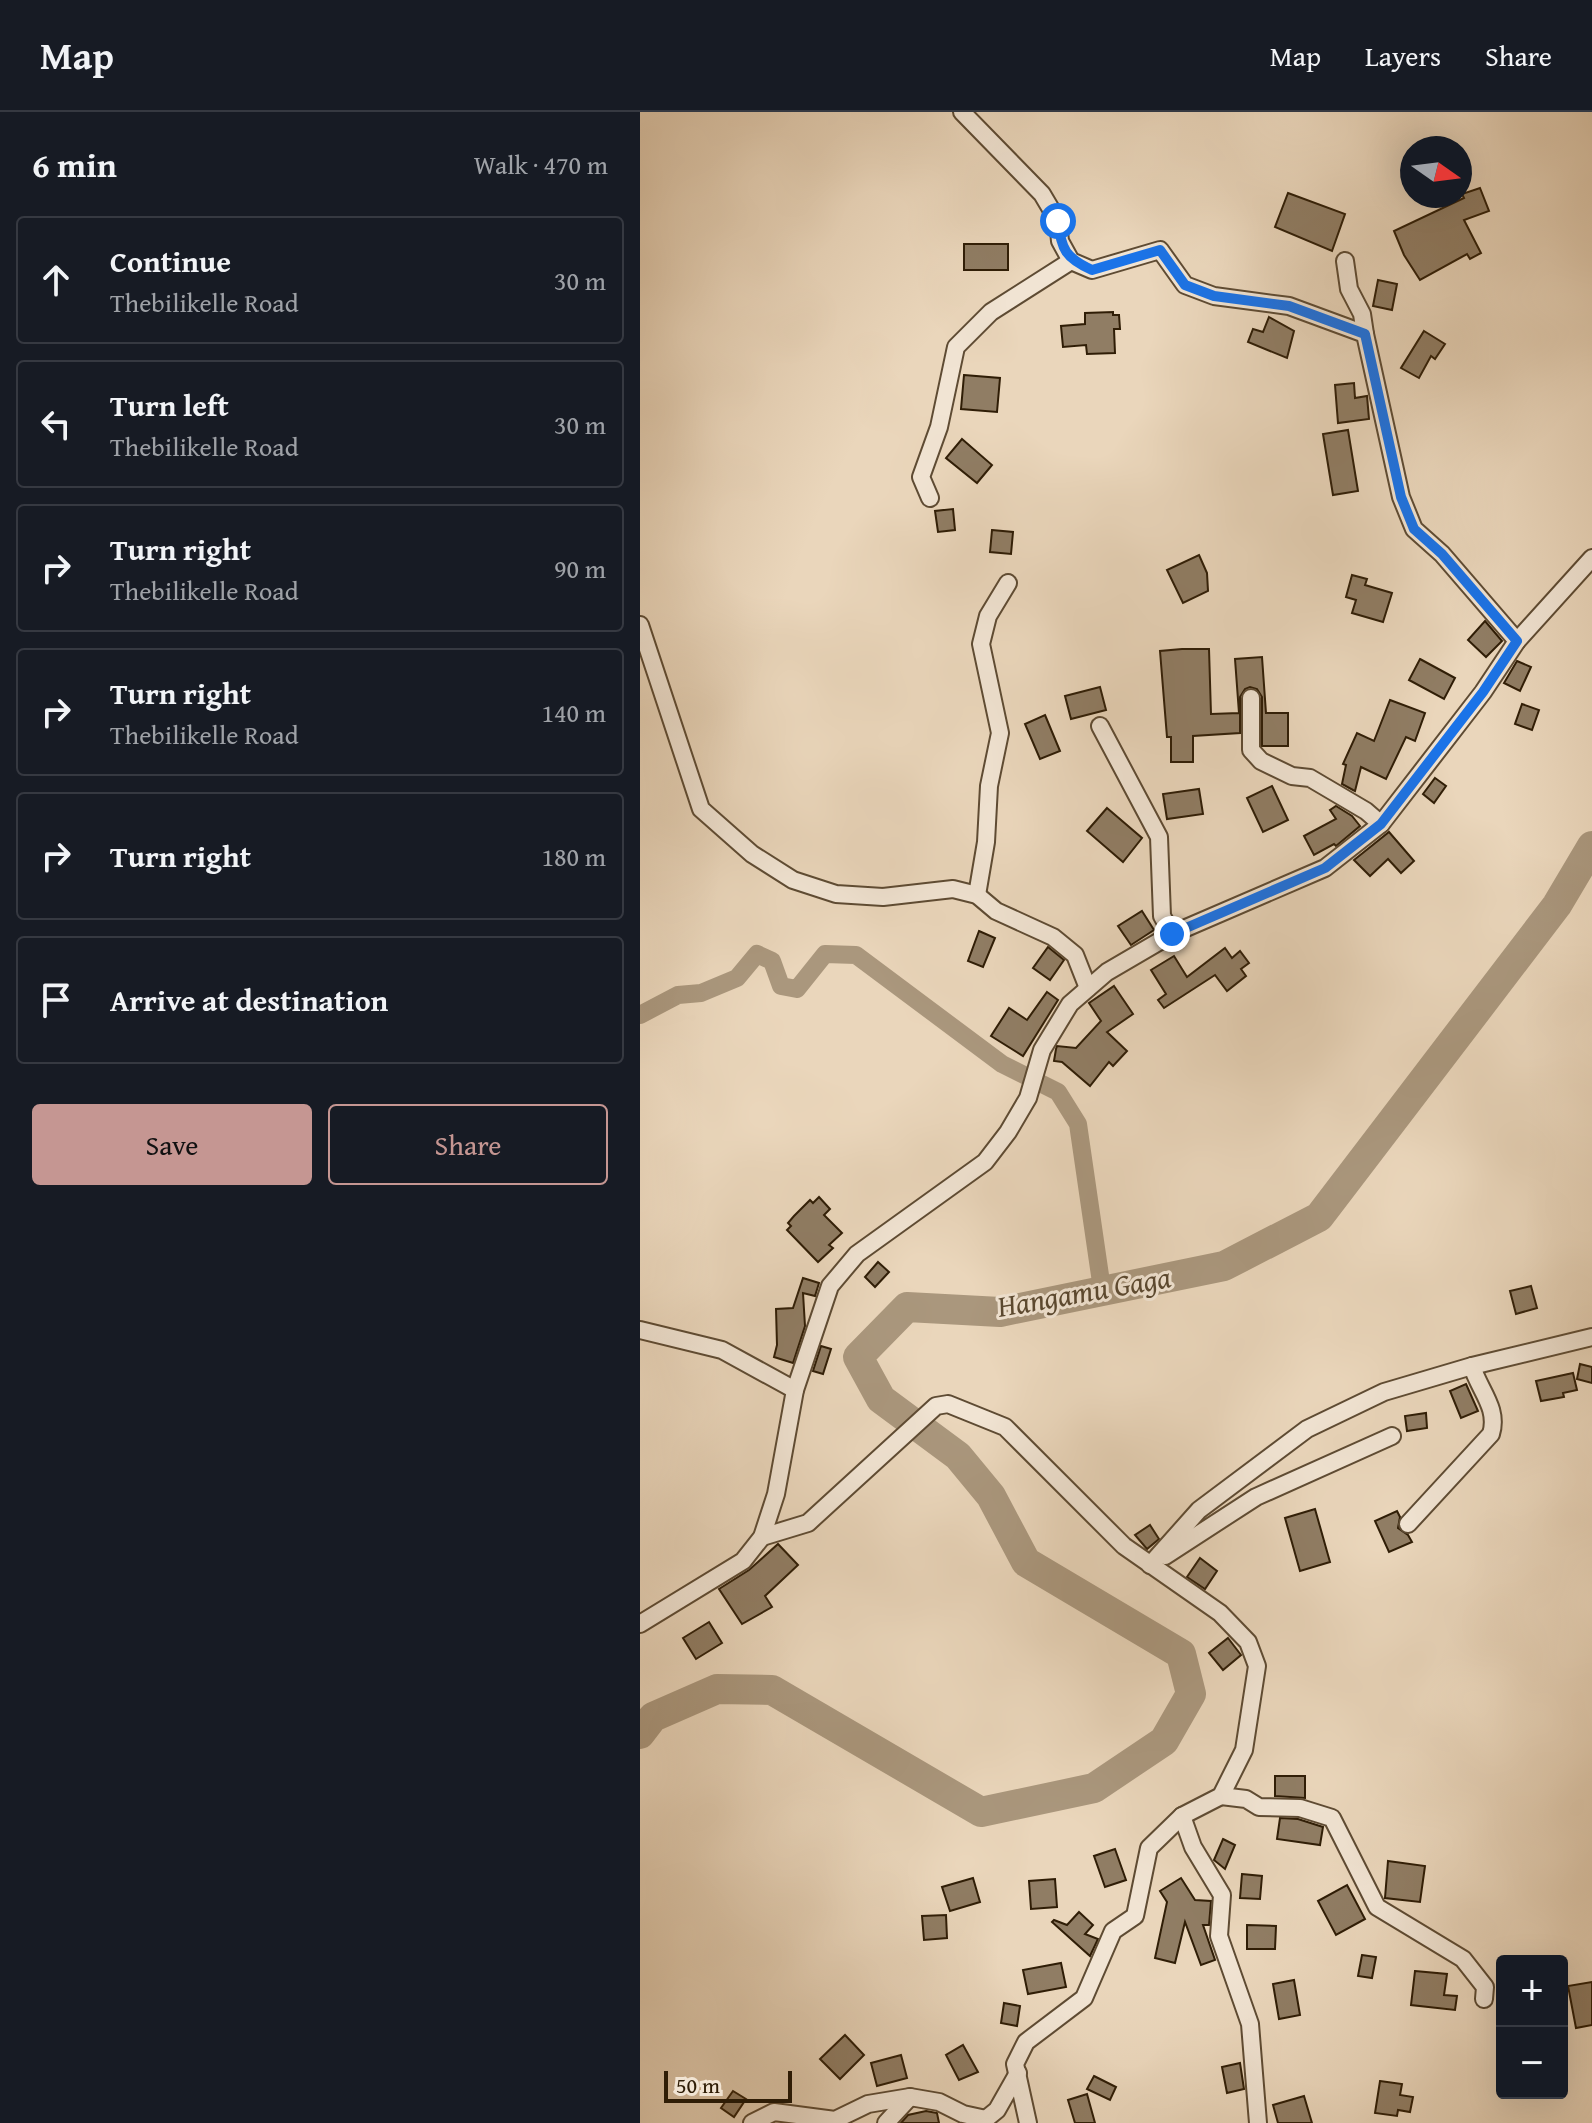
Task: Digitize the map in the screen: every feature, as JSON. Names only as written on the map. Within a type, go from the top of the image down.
[{"type":"street","points":[[962,112],[1042,194],[1058,221],[1060,241],[1071,261],[1092,270],[1160,250],[1185,285],[1214,296],[1289,306],[1365,334]]},
{"type":"street","points":[[930,498],[921,477],[939,427],[956,347],[991,312],[1071,261]]},
{"type":"street","points":[[1345,261],[1349,289],[1362,314],[1401,497],[1414,529],[1442,554],[1517,641]]},
{"type":"street","points":[[640,1624],[743,1561],[762,1537],[776,1494],[795,1390],[830,1286],[857,1254],[985,1162],[1028,1098],[1042,1050],[1070,1004],[1107,972],[1172,934],[1325,868],[1381,824],[1483,692],[1517,641],[1592,558]]},
{"type":"street","points":[[977,895],[986,842],[989,786],[1000,733],[981,644],[988,616],[1008,583]]},
{"type":"street","points":[[640,625],[701,809],[752,854],[793,880],[836,894],[883,897],[953,889],[977,895],[996,911],[1053,937],[1075,955],[1088,988]]},
{"type":"street","points":[[1251,698],[1251,750],[1261,761],[1292,776],[1310,778],[1366,811],[1381,824]]},
{"type":"street","points":[[1100,726],[1159,837],[1162,916],[1172,934]]},
{"type":"street","points":[[640,1330],[722,1350],[795,1390]]},
{"type":"street","points":[[1150,1565],[1199,1510],[1307,1429],[1384,1392],[1472,1366],[1592,1337]]},
{"type":"street","points":[[1408,1524],[1491,1434],[1495,1423],[1491,1404],[1476,1380],[1472,1366]]},
{"type":"street","points":[[762,1537],[808,1523],[936,1406],[948,1404],[1005,1427],[1124,1546],[1220,1613],[1248,1642],[1257,1666],[1244,1750],[1221,1796]]},
{"type":"street","points":[[1150,1565],[1256,1497],[1392,1436]]},
{"type":"street","points":[[1028,2123],[1015,2064],[1026,2042],[1084,1998],[1113,1931],[1135,1916],[1149,1848],[1182,1816],[1221,1796],[1246,1799],[1259,1807],[1300,1808],[1332,1818],[1377,1907],[1463,1959],[1485,1987],[1484,1999]]},
{"type":"street","points":[[1182,1816],[1193,1847],[1222,1895],[1219,1936],[1250,2024],[1258,2123]]},
{"type":"street","points":[[752,2123],[774,2112],[835,2120],[868,2104],[910,2097],[939,2102],[983,2121],[997,2110],[1018,2073]]},
{"type":"street","points":[[886,2123],[910,2097]]},
{"type":"building","points":[[1480,188],[1489,211],[1464,220],[1481,253],[1470,259],[1467,254],[1420,280],[1404,255],[1394,231],[1443,208],[1472,208],[1472,191]]},
{"type":"building","points":[[1288,193],[1345,214],[1332,251],[1275,227]]},
{"type":"building","points":[[964,244],[1008,244],[1008,270],[964,270]]},
{"type":"building","points":[[1378,280],[1397,284],[1392,310],[1373,306]]},
{"type":"building","points":[[1113,312],[1113,315],[1119,315],[1120,329],[1114,329],[1115,353],[1087,354],[1086,345],[1063,347],[1061,326],[1085,324],[1085,313]]},
{"type":"building","points":[[1269,317],[1294,331],[1287,358],[1248,342],[1253,329],[1263,332]]},
{"type":"building","points":[[1424,331],[1445,344],[1435,359],[1431,356],[1419,378],[1401,368]]},
{"type":"building","points":[[964,375],[1000,378],[997,412],[961,409]]},
{"type":"building","points":[[1354,383],[1355,398],[1367,396],[1369,419],[1338,423],[1335,385]]},
{"type":"building","points":[[1348,430],[1358,491],[1333,495],[1323,434]]},
{"type":"building","points":[[962,439],[992,465],[977,483],[946,458]]},
{"type":"building","points":[[953,509],[955,530],[938,532],[935,511]]},
{"type":"building","points":[[992,530],[1013,532],[1011,554],[990,552]]},
{"type":"building","points":[[1199,555],[1207,573],[1208,591],[1183,603],[1167,570]]},
{"type":"building","points":[[1352,575],[1367,579],[1365,585],[1392,593],[1383,622],[1352,613],[1356,600],[1346,597]]},
{"type":"building","points":[[1485,621],[1502,641],[1486,657],[1468,640]]},
{"type":"building","points":[[1209,649],[1211,714],[1239,713],[1235,659],[1262,657],[1266,713],[1288,713],[1288,746],[1262,746],[1262,697],[1257,689],[1250,687],[1240,697],[1240,733],[1193,736],[1193,762],[1171,762],[1171,737],[1167,737],[1160,651]]},
{"type":"building","points":[[1420,659],[1455,678],[1444,699],[1409,680]]},
{"type":"building","points":[[1517,661],[1531,667],[1520,691],[1504,683]]},
{"type":"building","points":[[1100,687],[1106,710],[1071,719],[1065,696]]},
{"type":"building","points":[[1390,700],[1425,713],[1415,741],[1406,737],[1386,779],[1361,767],[1355,791],[1342,784],[1346,765],[1343,764],[1357,733],[1374,741]]},
{"type":"building","points":[[1522,704],[1539,710],[1532,730],[1515,724]]},
{"type":"building","points":[[1045,715],[1060,751],[1040,759],[1025,724]]},
{"type":"building","points":[[1435,778],[1446,786],[1434,803],[1423,794]]},
{"type":"building","points":[[1272,786],[1288,820],[1263,832],[1247,798]]},
{"type":"building","points":[[1199,789],[1203,814],[1167,819],[1163,794]]},
{"type":"building","points":[[1336,806],[1352,816],[1360,826],[1336,846],[1334,844],[1314,855],[1304,836],[1336,819],[1330,810]]},
{"type":"building","points":[[1107,808],[1142,838],[1123,862],[1087,831]]},
{"type":"building","points":[[1389,832],[1414,861],[1401,873],[1388,859],[1370,876],[1354,860]]},
{"type":"building","points":[[1142,911],[1154,930],[1131,945],[1118,926]]},
{"type":"building","points":[[979,931],[995,938],[983,967],[968,961]]},
{"type":"building","points":[[1048,947],[1064,960],[1050,980],[1033,968]]},
{"type":"building","points":[[1225,948],[1232,958],[1240,951],[1249,963],[1241,969],[1246,976],[1227,991],[1215,975],[1164,1008],[1158,1000],[1166,994],[1151,970],[1174,956],[1187,977]]},
{"type":"building","points":[[1114,986],[1133,1014],[1107,1032],[1127,1051],[1113,1066],[1109,1062],[1090,1086],[1062,1062],[1054,1061],[1056,1049],[1057,1046],[1076,1048],[1101,1021],[1089,1003]]},
{"type":"building","points":[[1047,992],[1058,1000],[1023,1056],[991,1036],[1009,1008],[1027,1020]]},
{"type":"building","points":[[819,1197],[830,1209],[824,1215],[842,1233],[829,1245],[833,1248],[818,1262],[787,1230],[794,1216],[810,1200],[813,1203]]},
{"type":"building","points":[[878,1262],[889,1272],[875,1287],[865,1277]]},
{"type":"building","points":[[803,1278],[819,1283],[815,1296],[803,1293],[805,1326],[793,1363],[774,1357],[777,1345],[776,1309],[793,1308]]},
{"type":"building","points":[[1531,1286],[1537,1308],[1516,1314],[1510,1291]]},
{"type":"building","points":[[821,1346],[831,1349],[823,1374],[813,1371]]},
{"type":"building","points":[[1580,1364],[1592,1367],[1592,1383],[1577,1379]]},
{"type":"building","points":[[1573,1373],[1577,1390],[1563,1393],[1564,1397],[1541,1401],[1536,1381]]},
{"type":"building","points":[[1466,1384],[1478,1411],[1461,1418],[1450,1391]]},
{"type":"building","points":[[1426,1413],[1427,1428],[1407,1431],[1405,1416]]},
{"type":"building","points":[[1315,1509],[1330,1562],[1300,1571],[1285,1518]]},
{"type":"building","points":[[1397,1511],[1400,1517],[1398,1528],[1412,1542],[1389,1552],[1375,1521]]},
{"type":"building","points":[[1150,1525],[1159,1539],[1147,1549],[1135,1535]]},
{"type":"building","points":[[778,1544],[798,1565],[765,1596],[772,1607],[742,1624],[719,1589],[749,1570]]},
{"type":"building","points":[[1200,1558],[1217,1571],[1205,1589],[1187,1577]]},
{"type":"building","points":[[709,1622],[722,1643],[696,1659],[683,1638]]},
{"type":"building","points":[[1228,1638],[1241,1655],[1223,1670],[1209,1653]]},
{"type":"building","points":[[1275,1776],[1305,1776],[1305,1798],[1275,1796]]},
{"type":"building","points":[[1280,1818],[1298,1819],[1323,1827],[1320,1845],[1277,1839]]},
{"type":"building","points":[[1223,1839],[1235,1845],[1225,1869],[1214,1860]]},
{"type":"building","points":[[1115,1849],[1126,1880],[1105,1887],[1094,1856]]},
{"type":"building","points":[[1388,1861],[1425,1866],[1420,1902],[1385,1898]]},
{"type":"building","points":[[1242,1874],[1262,1876],[1260,1899],[1240,1898]]},
{"type":"building","points":[[973,1878],[980,1902],[950,1911],[942,1887]]},
{"type":"building","points":[[1181,1878],[1195,1900],[1211,1901],[1209,1925],[1203,1925],[1215,1960],[1201,1965],[1185,1922],[1175,1963],[1155,1958],[1167,1902],[1160,1891]]},
{"type":"building","points":[[1055,1879],[1057,1907],[1031,1909],[1029,1881]]},
{"type":"building","points":[[1347,1885],[1365,1919],[1336,1935],[1318,1901]]},
{"type":"building","points":[[1079,1912],[1093,1925],[1085,1934],[1098,1939],[1090,1956],[1052,1922],[1067,1925]]},
{"type":"building","points":[[946,1915],[947,1938],[924,1940],[922,1916]]},
{"type":"building","points":[[1247,1925],[1276,1926],[1275,1949],[1247,1949]]},
{"type":"building","points":[[1362,1955],[1376,1957],[1372,1978],[1358,1976]]},
{"type":"building","points":[[1061,1963],[1066,1987],[1028,1994],[1023,1970]]},
{"type":"building","points":[[1415,1971],[1447,1974],[1444,1995],[1457,1996],[1455,2010],[1411,2005]]},
{"type":"building","points":[[1294,1980],[1300,2015],[1279,2019],[1273,1984]]},
{"type":"building","points":[[1592,1982],[1592,2025],[1576,2028],[1568,1986]]},
{"type":"building","points":[[1004,2003],[1020,2006],[1017,2026],[1001,2023]]},
{"type":"building","points":[[845,2035],[864,2055],[840,2079],[820,2059]]},
{"type":"building","points":[[963,2045],[978,2072],[959,2080],[946,2055]]},
{"type":"building","points":[[901,2055],[907,2078],[877,2086],[871,2063]]},
{"type":"building","points":[[1240,2063],[1244,2089],[1227,2093],[1222,2067]]},
{"type":"building","points":[[1094,2076],[1116,2087],[1110,2100],[1087,2089]]},
{"type":"building","points":[[1380,2081],[1402,2084],[1400,2095],[1413,2097],[1410,2112],[1398,2110],[1397,2116],[1375,2113]]},
{"type":"building","points":[[733,2091],[746,2099],[734,2117],[721,2108]]},
{"type":"building","points":[[1087,2094],[1095,2123],[1075,2123],[1068,2100]]},
{"type":"building","points":[[1304,2096],[1312,2123],[1278,2123],[1273,2105]]},
{"type":"building","points":[[926,2111],[937,2113],[939,2123],[901,2123],[908,2115]]},
{"type":"waterway","name":"Hangamu Gaga","points":[[640,1734],[653,1717],[717,1689],[772,1690],[981,1812],[1094,1788],[1164,1741],[1191,1694],[1181,1654],[1026,1562],[991,1496],[958,1456],[881,1399],[858,1357],[907,1307],[1000,1312],[1224,1266],[1319,1217],[1557,905],[1592,846]]},
{"type":"waterway","points":[[640,1015],[678,995],[701,993],[737,978],[757,954],[772,961],[781,986],[797,989],[825,954],[856,955],[1002,1064],[1058,1092],[1078,1124],[1102,1289]]},
{"type":"route","points":[[1058,221],[1060,241],[1071,261],[1092,270],[1160,250],[1185,285],[1214,296],[1289,306],[1365,334],[1401,497],[1414,529],[1442,554],[1517,641],[1483,692],[1381,824],[1325,868],[1172,934]]}]
